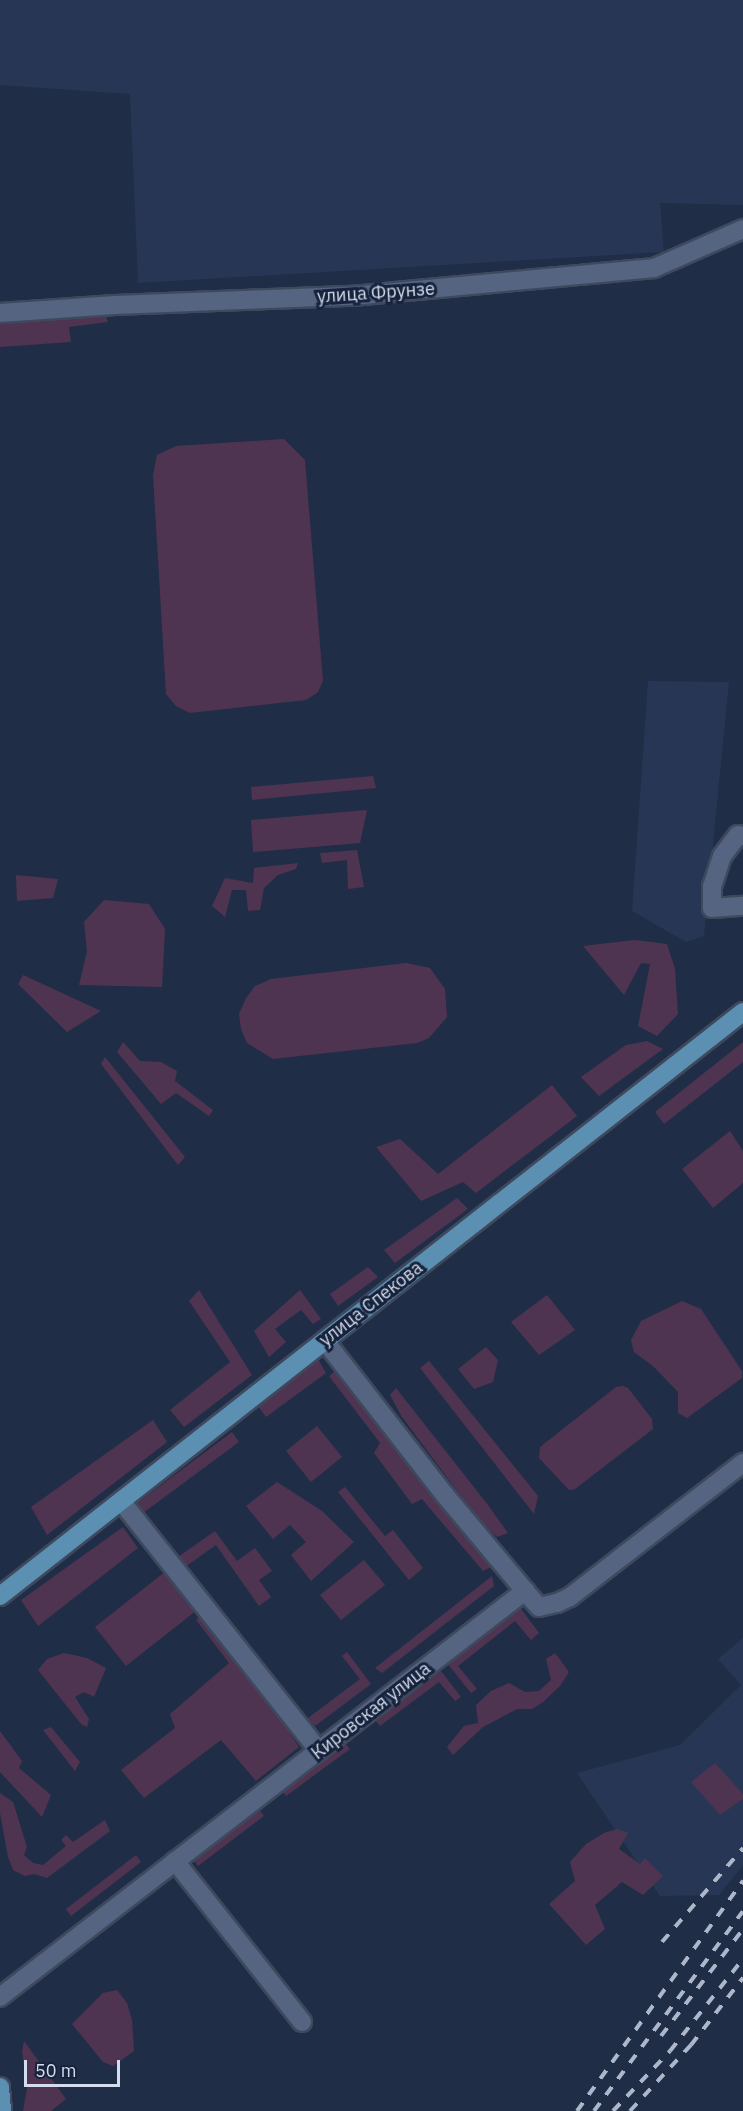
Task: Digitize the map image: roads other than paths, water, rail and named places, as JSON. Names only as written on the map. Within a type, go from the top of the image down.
[{"type":"main road","name":"улица Спекова","points":[[0,1596],[743,1012]]},
{"type":"main road","points":[[0,2087],[2,2111]]},
{"type":"street","name":"улица Фрунзе","points":[[0,313],[115,305],[353,296],[654,268],[743,229]]},
{"type":"street","points":[[743,836],[738,835],[722,856],[712,886],[712,908],[743,906]]},
{"type":"street","points":[[325,1341],[444,1494],[539,1607],[557,1604],[570,1597],[743,1463]]},
{"type":"street","points":[[121,1501],[319,1751]]},
{"type":"street","name":"Кировская улица","points":[[0,1997],[525,1591]]},
{"type":"street","points":[[176,1861],[302,2022]]},
{"type":"railway","points":[[662,1942],[743,1848]]},
{"type":"railway","points":[[577,2111],[743,1881]]},
{"type":"railway","points":[[594,2111],[743,1911]]},
{"type":"railway","points":[[661,2036],[743,1929]]},
{"type":"railway","points":[[613,2111],[670,2051],[743,1959]]},
{"type":"railway","points":[[630,2111],[691,2045],[743,1978]]}]
